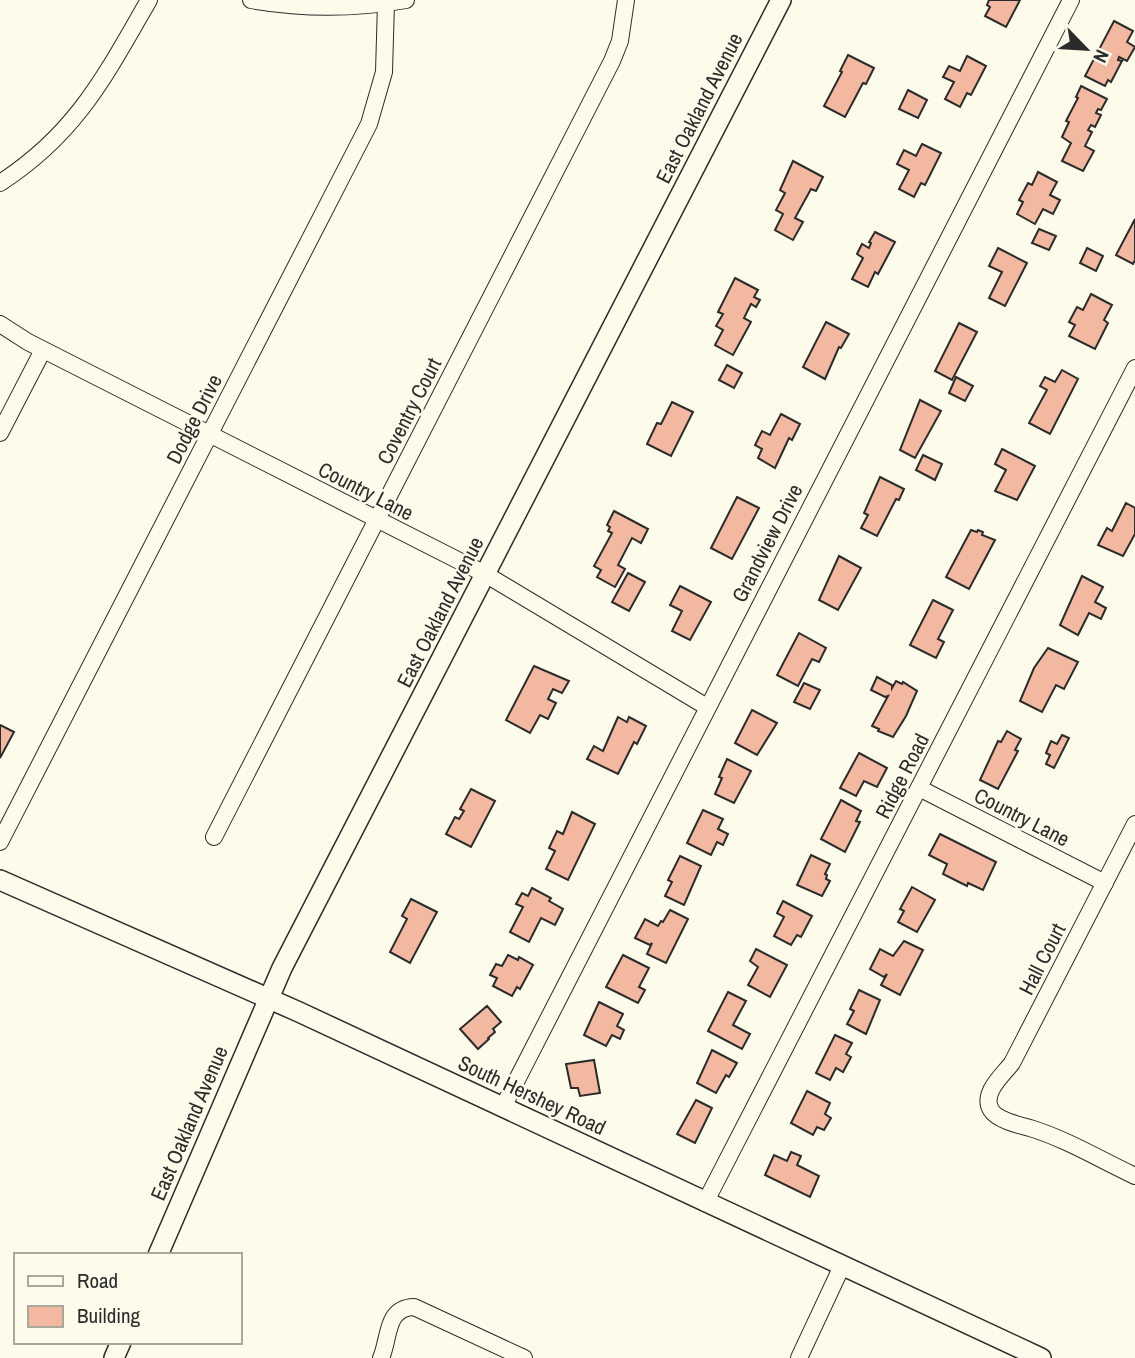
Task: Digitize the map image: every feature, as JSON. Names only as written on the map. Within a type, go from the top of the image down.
[{"type":"main road","name":"East Oakland Avenue","points":[[159,1253],[268,999],[780,0]]},
{"type":"main road","name":"South Hershey Road","points":[[0,880],[268,999],[1041,1358]]},
{"type":"street","points":[[0,183],[36,156],[79,114],[100,84],[149,0]]},
{"type":"street","points":[[251,0],[316,7],[386,4],[406,0]]},
{"type":"street","name":"Coventry Court","points":[[214,837],[612,61],[620,41],[626,0]]},
{"type":"street","name":"Grandview Drive","points":[[503,1107],[1071,0]]},
{"type":"street","name":"Dodge Drive","points":[[0,842],[369,124],[384,72],[386,4]]},
{"type":"street","name":"Country Lane","points":[[0,324],[43,350],[485,574],[707,707]]},
{"type":"street","points":[[0,433],[43,350]]},
{"type":"street","name":"Ridge Road","points":[[705,1203],[1135,368]]},
{"type":"street","name":"Country Lane","points":[[919,788],[1105,883]]},
{"type":"street","name":"Hall Court","points":[[1135,824],[1012,1063],[990,1089],[989,1102],[991,1111],[1135,1176]]},
{"type":"street","points":[[799,1358],[842,1266]]},
{"type":"street","points":[[381,1358],[392,1318],[407,1307],[427,1311],[524,1358]]},
{"type":"building","points":[[989,0],[1020,0],[1006,27],[985,16],[990,7],[987,5]]},
{"type":"building","points":[[1114,21],[1133,31],[1127,42],[1135,47],[1127,61],[1119,57],[1118,60],[1122,61],[1111,82],[1108,80],[1105,86],[1085,76]]},
{"type":"building","points":[[848,55],[874,68],[845,117],[824,106]]},
{"type":"building","points":[[967,56],[986,66],[971,95],[967,93],[960,107],[945,99],[954,82],[943,77],[949,66],[960,71]]},
{"type":"building","points":[[1081,86],[1107,99],[1096,113],[1101,115],[1095,127],[1091,125],[1088,130],[1092,132],[1085,146],[1094,151],[1083,171],[1062,161],[1071,143],[1062,137],[1069,122],[1066,121]]},
{"type":"building","points":[[908,90],[927,100],[918,118],[899,109]]},
{"type":"building","points":[[922,144],[941,153],[925,185],[921,183],[914,197],[899,189],[909,170],[897,164],[904,150],[916,156]]},
{"type":"building","points":[[793,161],[823,177],[816,191],[811,189],[795,218],[803,222],[793,240],[775,230],[783,214],[776,210],[785,193],[780,190]]},
{"type":"building","points":[[1038,172],[1057,182],[1050,195],[1060,200],[1053,214],[1043,209],[1035,224],[1017,214],[1023,202],[1019,200],[1028,183],[1032,185]]},
{"type":"building","points":[[1135,219],[1135,260],[1133,264],[1116,255]]},
{"type":"building","points":[[1039,229],[1056,236],[1049,250],[1032,243]]},
{"type":"building","points":[[875,232],[895,242],[868,287],[852,279],[863,258],[857,254],[862,244],[869,248],[869,242]]},
{"type":"building","points":[[998,248],[1027,263],[1005,306],[989,298],[1002,272],[989,266]]},
{"type":"building","points":[[1087,248],[1103,256],[1096,271],[1080,263]]},
{"type":"building","points":[[735,278],[758,290],[754,297],[760,300],[756,307],[751,304],[744,318],[751,322],[733,355],[715,345],[723,330],[716,326],[723,314],[718,312]]},
{"type":"building","points":[[1091,294],[1112,305],[1104,320],[1108,323],[1095,349],[1069,336],[1075,325],[1069,322],[1077,307],[1083,310]]},
{"type":"building","points":[[826,322],[849,334],[841,348],[839,347],[825,379],[803,367]]},
{"type":"building","points":[[959,323],[977,332],[952,380],[935,371]]},
{"type":"building","points":[[727,365],[742,373],[734,388],[719,380]]},
{"type":"building","points":[[1062,370],[1078,379],[1050,434],[1029,423],[1047,390],[1040,386],[1045,377],[1055,382]]},
{"type":"building","points":[[956,377],[973,386],[965,401],[949,393]]},
{"type":"building","points":[[920,400],[941,411],[915,458],[900,450]]},
{"type":"building","points":[[672,402],[693,412],[671,456],[647,444],[657,423],[661,424]]},
{"type":"building","points":[[781,414],[800,424],[792,440],[789,438],[775,468],[758,458],[762,449],[755,445],[762,431],[770,435]]},
{"type":"building","points":[[1002,449],[1035,466],[1017,500],[995,491],[1006,470],[995,464]]},
{"type":"building","points":[[923,455],[942,464],[935,480],[916,470]]},
{"type":"building","points":[[880,477],[904,489],[877,536],[861,528],[868,515],[864,513]]},
{"type":"building","points":[[737,497],[759,508],[732,559],[711,548]]},
{"type":"building","points":[[1126,503],[1135,508],[1135,534],[1123,556],[1098,545],[1107,528],[1112,531]]},
{"type":"building","points":[[614,511],[648,529],[641,543],[632,538],[618,565],[625,569],[615,587],[597,577],[601,570],[594,566],[612,533],[608,531],[610,527],[607,525]]},
{"type":"building","points":[[971,530],[983,532],[982,535],[995,540],[969,589],[946,577]]},
{"type":"building","points":[[839,556],[861,568],[838,610],[819,600]]},
{"type":"building","points":[[628,573],[645,582],[629,611],[612,602]]},
{"type":"building","points":[[1082,576],[1103,587],[1095,602],[1106,608],[1101,619],[1089,613],[1078,635],[1060,625]]},
{"type":"building","points":[[680,586],[711,602],[690,640],[672,631],[682,611],[670,605]]},
{"type":"building","points":[[933,600],[953,610],[938,639],[944,642],[936,658],[910,645]]},
{"type":"building","points":[[799,633],[826,648],[819,662],[812,659],[798,686],[777,675]]},
{"type":"building","points":[[1048,648],[1078,662],[1064,689],[1056,685],[1042,712],[1020,701],[1034,668]]},
{"type":"building","points":[[534,666],[569,681],[562,693],[553,689],[548,699],[556,703],[548,719],[540,715],[530,733],[506,720]]},
{"type":"building","points":[[877,677],[892,685],[892,688],[896,681],[902,684],[903,682],[917,691],[893,737],[872,726],[888,696],[871,690]]},
{"type":"building","points":[[804,683],[820,690],[810,709],[794,702]]},
{"type":"building","points":[[752,710],[777,723],[757,755],[735,743]]},
{"type":"building","points":[[618,717],[627,722],[629,717],[646,726],[637,744],[634,742],[618,774],[587,759],[594,746],[603,751]]},
{"type":"building","points":[[0,725],[14,732],[0,758]]},
{"type":"building","points":[[1007,731],[1021,739],[1015,750],[1018,751],[998,789],[980,780],[998,741],[1001,742]]},
{"type":"building","points":[[1062,735],[1069,738],[1054,768],[1046,764],[1050,755],[1046,753],[1051,741],[1057,744]]},
{"type":"building","points":[[859,753],[887,768],[877,787],[864,781],[856,796],[840,788]]},
{"type":"building","points":[[727,759],[751,771],[734,803],[715,794]]},
{"type":"building","points":[[471,789],[495,801],[471,847],[446,834],[455,817],[459,819],[464,811],[460,809]]},
{"type":"building","points":[[841,800],[861,811],[856,821],[860,822],[845,852],[821,839]]},
{"type":"building","points":[[703,810],[723,819],[718,829],[728,834],[723,845],[717,842],[711,855],[687,843]]},
{"type":"building","points":[[572,812],[595,824],[568,880],[546,869],[555,851],[549,848],[557,831],[563,834]]},
{"type":"building","points":[[940,834],[996,862],[983,890],[968,883],[967,886],[943,874],[947,864],[929,855]]},
{"type":"building","points":[[811,855],[830,864],[825,874],[830,881],[822,896],[797,885]]},
{"type":"building","points":[[680,856],[701,866],[684,905],[665,896],[672,882],[668,880]]},
{"type":"building","points":[[912,887],[935,900],[917,932],[898,922],[904,911],[900,909]]},
{"type":"building","points":[[532,888],[551,898],[549,901],[563,909],[555,925],[541,918],[529,942],[510,932],[523,907],[516,904],[522,893],[528,896]]},
{"type":"building","points":[[411,899],[437,912],[410,963],[390,952],[407,919],[402,916]]},
{"type":"building","points":[[783,901],[812,916],[801,937],[797,935],[791,945],[774,936],[784,917],[777,913]]},
{"type":"building","points":[[670,910],[688,919],[666,963],[647,954],[652,943],[650,945],[635,938],[645,919],[658,926]]},
{"type":"building","points":[[904,941],[923,950],[900,995],[881,985],[887,974],[884,977],[870,969],[880,949],[893,956]]},
{"type":"building","points":[[756,949],[787,965],[770,997],[748,985],[758,967],[750,961]]},
{"type":"building","points":[[508,955],[518,960],[519,957],[533,965],[520,989],[517,987],[512,996],[493,986],[497,978],[490,975],[496,964],[502,966]]},
{"type":"building","points":[[623,955],[649,968],[639,987],[645,990],[638,1003],[606,987]]},
{"type":"building","points":[[859,990],[880,1000],[866,1034],[847,1024],[854,1011],[850,1009]]},
{"type":"building","points":[[728,992],[746,1001],[733,1025],[750,1034],[742,1049],[708,1031]]},
{"type":"building","points":[[599,1002],[623,1014],[617,1026],[624,1030],[620,1039],[612,1035],[606,1046],[584,1035]]},
{"type":"building","points":[[487,1006],[501,1022],[478,1049],[460,1029]]},
{"type":"building","points":[[835,1035],[852,1043],[846,1054],[851,1057],[843,1072],[836,1068],[830,1080],[816,1073]]},
{"type":"building","points":[[712,1050],[737,1063],[729,1077],[726,1075],[716,1093],[697,1083]]},
{"type":"building","points":[[594,1060],[600,1093],[580,1096],[578,1088],[571,1088],[566,1064]]},
{"type":"building","points":[[807,1091],[830,1103],[825,1114],[831,1118],[824,1130],[817,1127],[813,1135],[791,1123]]},
{"type":"building","points":[[696,1100],[712,1108],[695,1143],[677,1134]]},
{"type":"building","points":[[791,1152],[801,1156],[797,1165],[819,1176],[810,1197],[765,1175],[774,1155],[787,1161]]}]
